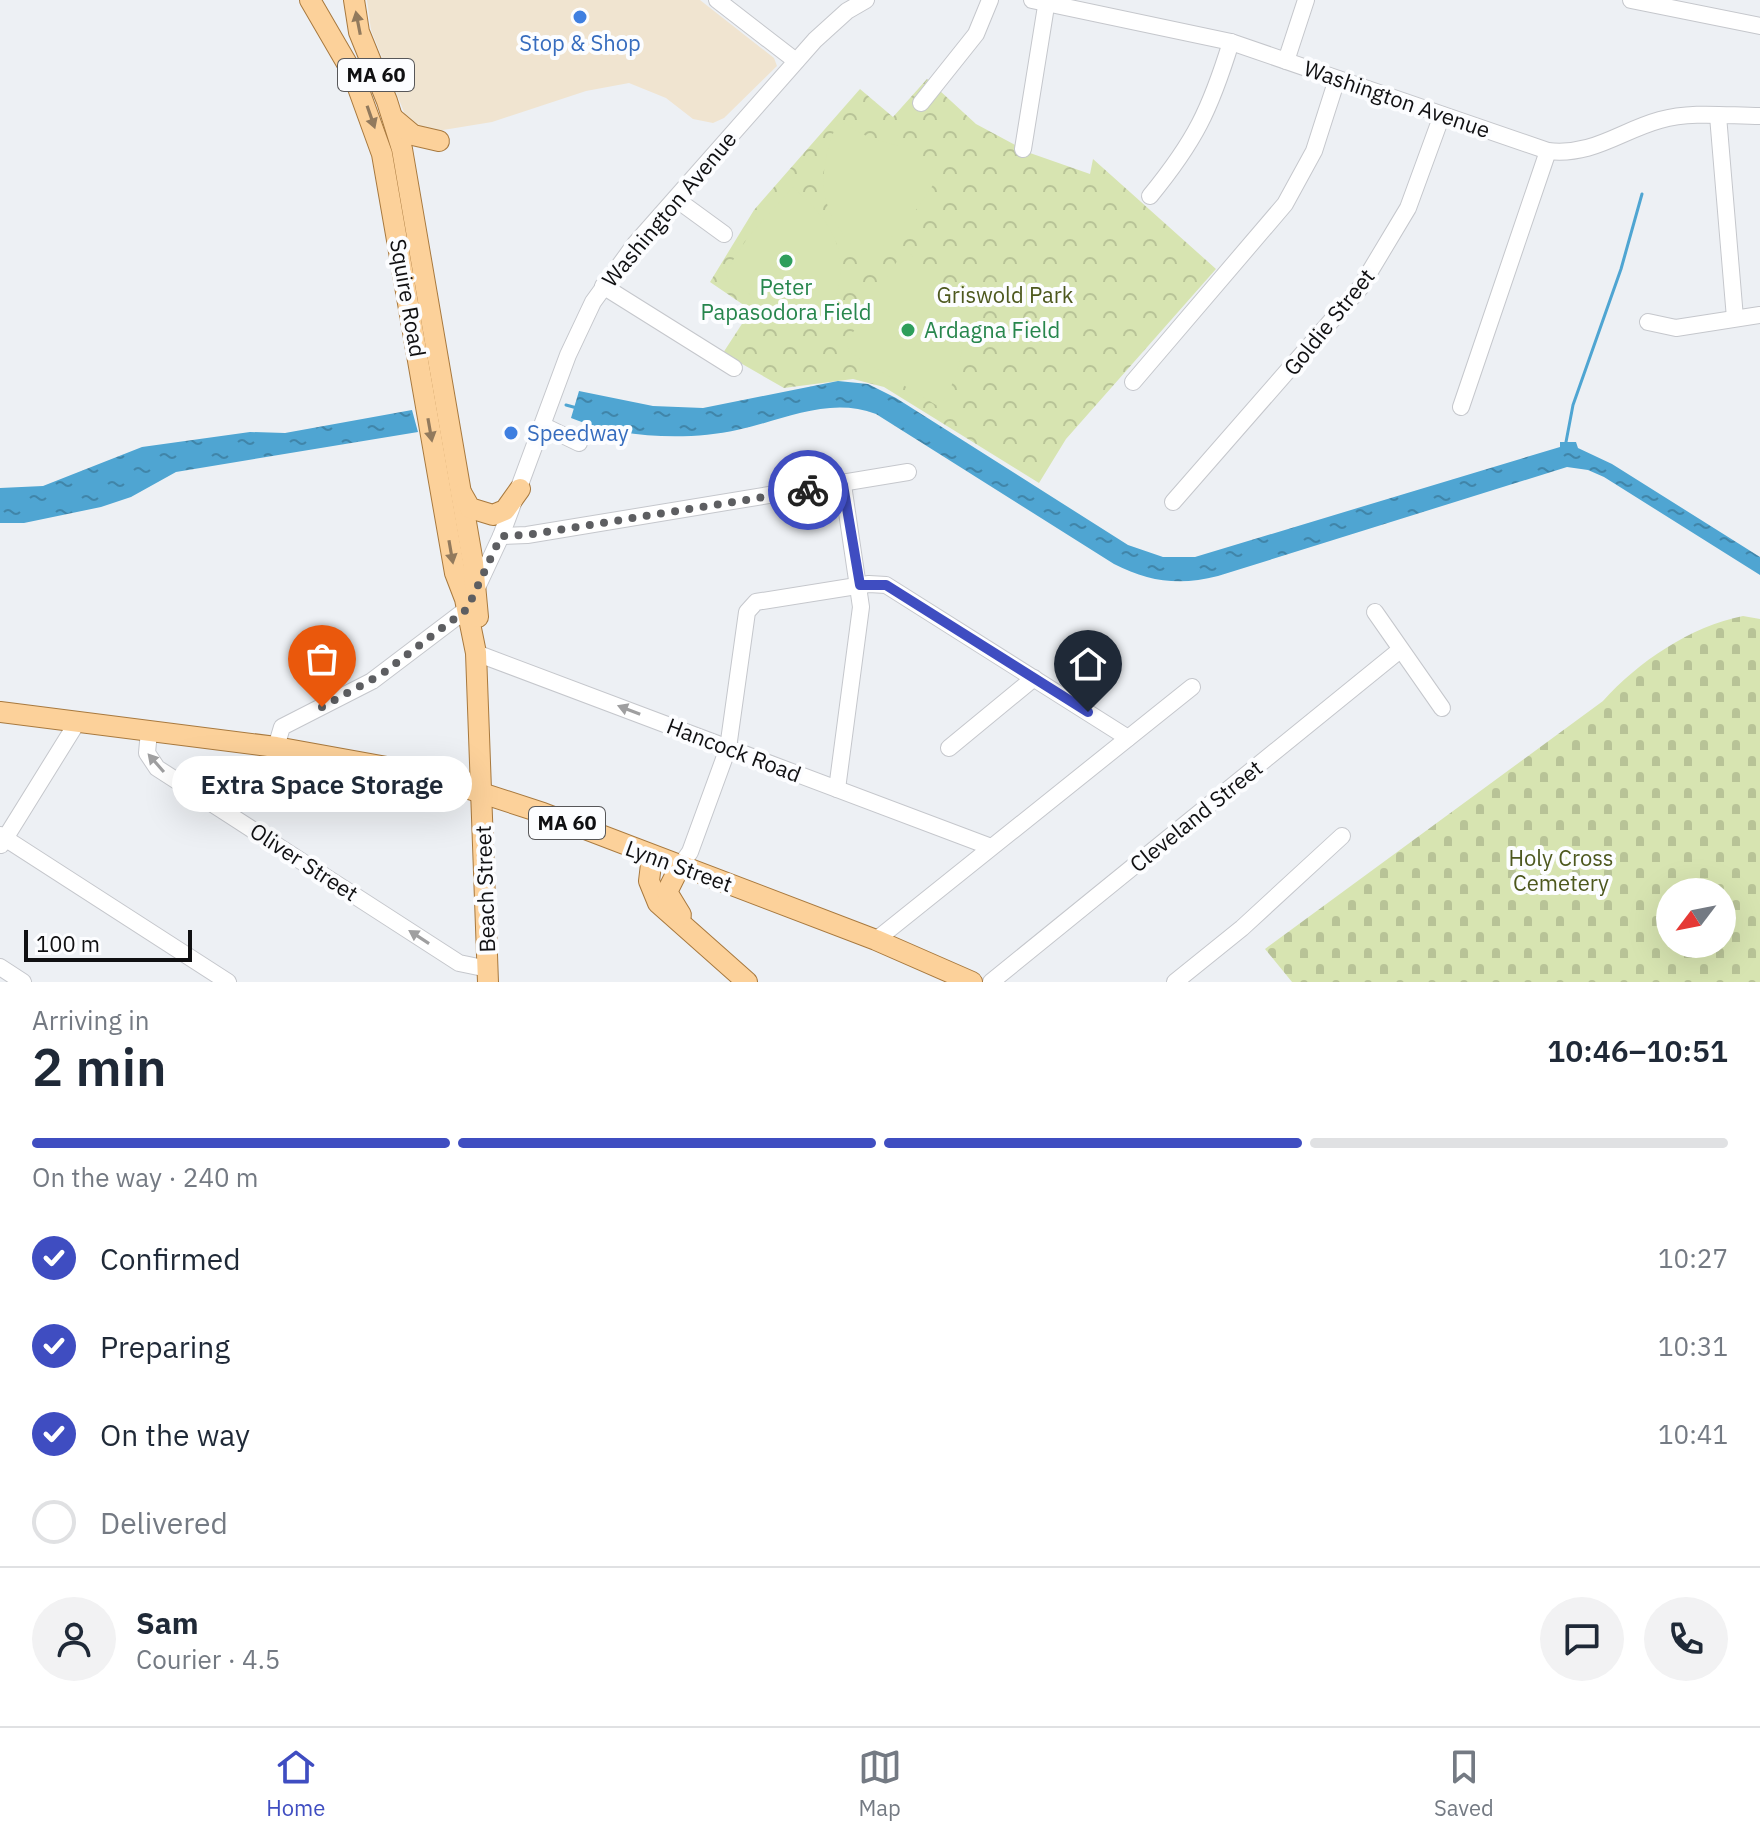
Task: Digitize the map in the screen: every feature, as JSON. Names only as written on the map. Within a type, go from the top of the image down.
[{"type":"main road","name":"Squire Road","points":[[310,0],[362,91],[382,154],[455,573],[472,600]]},
{"type":"main road","name":"Squire Road","points":[[354,0],[361,40],[393,118],[407,177],[460,488],[472,600]]},
{"type":"main road","points":[[393,118],[413,135],[439,141]]},
{"type":"main road","points":[[460,488],[470,508],[493,515],[508,507],[520,489]]},
{"type":"main road","name":"Beach Street","points":[[472,600],[488,976]]},
{"type":"main road","name":"Lynn Street","points":[[0,712],[383,763],[481,791],[876,940],[972,982]]},
{"type":"main road","points":[[652,856],[649,884],[658,903],[747,982]]},
{"type":"main road","points":[[680,866],[670,880],[668,896],[701,940]]},
{"type":"street","points":[[717,0],[796,61]]},
{"type":"street","name":"Washington Avenue","points":[[472,600],[520,489],[580,326],[603,286],[796,61],[840,16],[866,0]]},
{"type":"street","points":[[921,103],[979,28],[990,0]]},
{"type":"street","points":[[1286,61],[1306,0]]},
{"type":"street","points":[[1631,0],[1760,26]]},
{"type":"street","name":"Washington Avenue","points":[[1042,1],[1231,42],[1548,151],[1586,151],[1663,119],[1760,116]]},
{"type":"street","points":[[1023,149],[1042,1]]},
{"type":"street","points":[[1150,196],[1197,134],[1213,99],[1231,42]]},
{"type":"street","points":[[1133,382],[1285,204],[1314,151],[1337,79]]},
{"type":"street","name":"Goldie Street","points":[[1173,502],[1335,321],[1366,279],[1408,208],[1442,115]]},
{"type":"street","points":[[1718,116],[1735,318]]},
{"type":"street","points":[[1461,407],[1548,151]]},
{"type":"street","points":[[676,199],[724,234]]},
{"type":"street","points":[[603,286],[734,368]]},
{"type":"street","points":[[1648,322],[1676,328],[1760,315]]},
{"type":"street","points":[[544,426],[579,443]]},
{"type":"street","points":[[501,536],[527,535],[908,472]]},
{"type":"street","points":[[837,789],[861,607],[843,485]]},
{"type":"street","points":[[680,866],[690,852],[728,748],[747,612],[751,604],[860,585],[886,585],[1128,738]]},
{"type":"street","points":[[276,747],[282,727],[372,681],[472,600]]},
{"type":"street","points":[[1375,612],[1442,708]]},
{"type":"street","name":"Cleveland Street","points":[[991,982],[1400,650]]},
{"type":"street","name":"Hancock Road","points":[[476,653],[991,847]]},
{"type":"street","points":[[949,748],[1034,678]]},
{"type":"street","points":[[876,940],[1192,687]]},
{"type":"street","points":[[78,721],[2,840],[228,982]]},
{"type":"street","name":"Oliver Street","points":[[149,731],[147,753],[157,768],[459,963],[488,976]]},
{"type":"street","points":[[1175,982],[1242,928],[1342,836]]},
{"type":"street","points":[[0,967],[23,982]]},
{"type":"shaded area","points":[[367,0],[700,0],[774,58],[777,66],[724,118],[713,123],[693,119],[666,98],[629,83],[586,91],[492,122],[437,131],[417,127],[406,117],[371,30]]},
{"type":"green space","name":"Griswold Park","points":[[927,79],[976,124],[1030,153],[1090,174],[1093,159],[1216,269],[1066,439],[1039,483],[884,387],[853,379],[784,388],[723,353],[751,310],[710,282],[754,210],[860,89],[893,117]]},
{"type":"green space","name":"Peter Papasodora Field","points":[[838,120],[870,138],[902,147],[935,169],[937,179],[914,213],[868,262],[839,229],[825,197],[825,162]]},
{"type":"green space","name":"Peter Papasodora Field","points":[[793,187],[824,219],[839,251],[839,285],[825,328],[765,303],[729,282],[726,271],[748,237]]},
{"type":"green space","name":"Ardagna Field","points":[[904,250],[940,281],[952,299],[959,318],[962,338],[960,359],[954,381],[942,403],[936,405],[849,352],[847,342]]},
{"type":"green space","name":"Holy Cross Cemetery","points":[[1743,616],[1760,619],[1760,982],[1292,982],[1265,949],[1603,701],[1649,660],[1704,628]]},
{"type":"water","points":[[838,381],[868,384],[896,398],[1128,545],[1163,557],[1195,557],[1560,447],[1560,442],[1576,442],[1578,448],[1612,464],[1760,557],[1760,575],[1604,477],[1588,470],[1567,467],[1218,576],[1191,581],[1165,580],[1140,575],[1114,564],[876,414],[858,409],[806,412],[737,430],[697,436],[653,436],[610,430],[571,418],[579,391],[653,406],[703,408]]},
{"type":"water","points":[[412,410],[418,432],[176,472],[131,497],[101,507],[24,523],[0,523],[0,488],[43,486],[142,447],[250,432],[285,433]]},
{"type":"waterway","points":[[1566,442],[1573,405],[1621,269],[1642,194]]},
{"type":"waterway","points":[[566,405],[577,408]]},
{"type":"way so far","points":[[322,707],[372,681],[467,609],[501,536],[527,535],[808,490]]},
{"type":"place","name":"Stop & Shop","points":[[580,17]]},
{"type":"place","name":"Peter Papasodora Field","points":[[786,261]]},
{"type":"place","name":"Ardagna Field","points":[[908,330]]},
{"type":"place","name":"Speedway","points":[[511,433]]},
{"type":"place","name":"Extra Space Storage","points":[[322,707]]},
{"type":"route","points":[[808,490],[843,485],[860,585],[886,585],[1088,712]]}]
